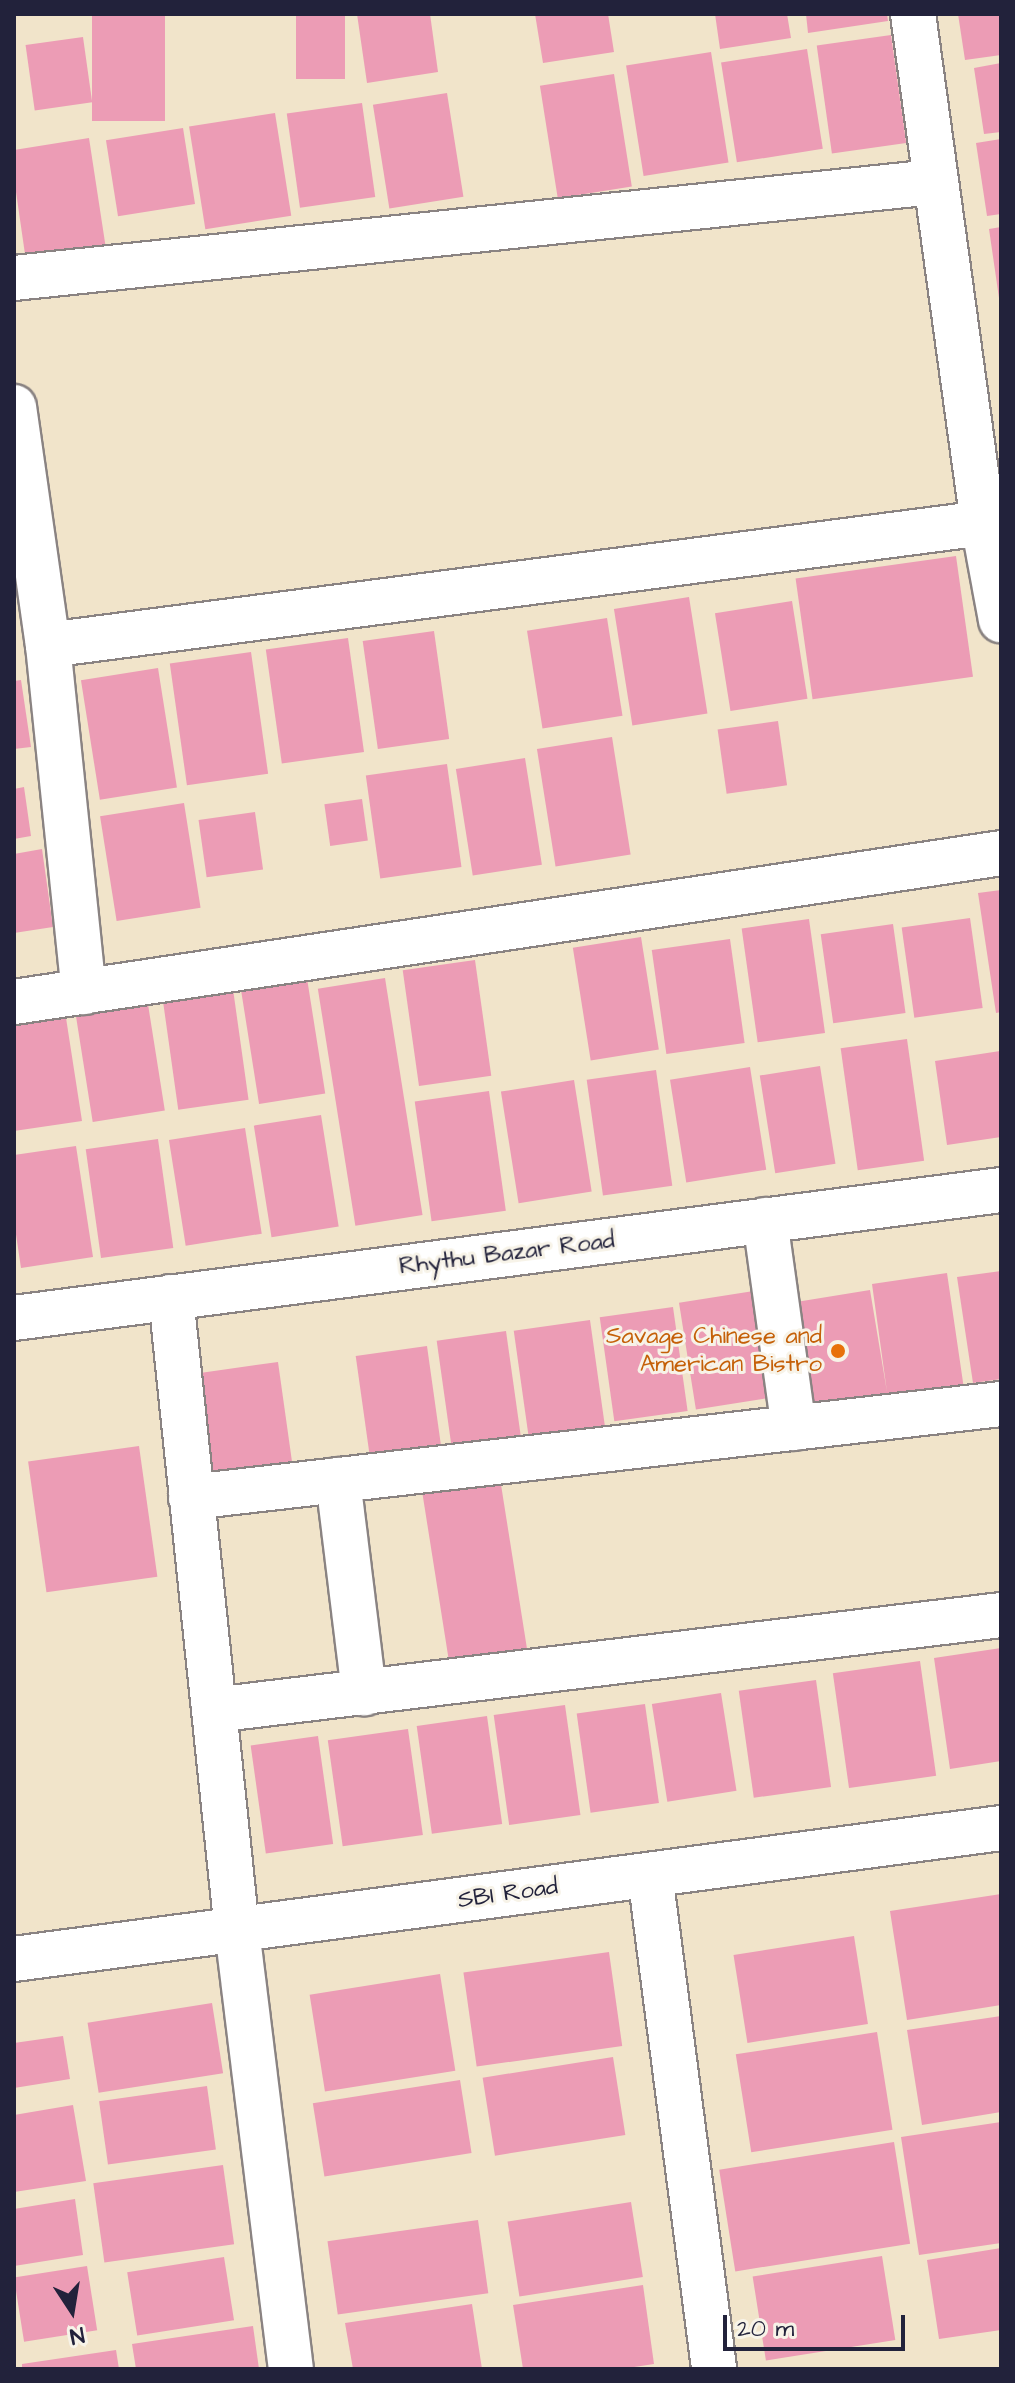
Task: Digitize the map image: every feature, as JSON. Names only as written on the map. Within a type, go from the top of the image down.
[{"type":"street","points":[[913,14],[983,523],[1001,620]]},
{"type":"street","points":[[14,278],[934,182]]},
{"type":"street","points":[[14,407],[48,645],[84,992]]},
{"type":"street","points":[[48,645],[983,523]]},
{"type":"street","points":[[14,1002],[1001,853]]},
{"type":"street","name":"Rhythu Bazar Road","points":[[14,1318],[1001,1190]]},
{"type":"street","points":[[765,1220],[794,1428]]},
{"type":"street","points":[[171,1297],[237,1930],[291,2369]]},
{"type":"street","points":[[191,1497],[1001,1404]]},
{"type":"street","points":[[338,1480],[364,1693]]},
{"type":"street","points":[[214,1710],[1001,1615]]},
{"type":"street","name":"SBI Road","points":[[14,1959],[1001,1828]]},
{"type":"street","points":[[650,1875],[714,2369]]},
{"type":"building","points":[[92,14],[165,14],[165,121],[92,121]]},
{"type":"building","points":[[296,14],[345,14],[345,79],[296,79]]},
{"type":"building","points":[[357,14],[430,14],[438,72],[367,83]]},
{"type":"building","points":[[535,14],[608,14],[614,52],[543,63]]},
{"type":"building","points":[[715,14],[787,14],[791,38],[720,49]]},
{"type":"building","points":[[806,14],[887,14],[888,21],[808,33]]},
{"type":"building","points":[[958,14],[1001,14],[1001,55],[965,60]]},
{"type":"building","points":[[891,35],[906,143],[832,153],[817,45]]},
{"type":"building","points":[[83,37],[92,102],[35,110],[26,45]]},
{"type":"building","points":[[807,49],[823,149],[737,162],[721,63]]},
{"type":"building","points":[[711,52],[729,163],[644,176],[626,65]]},
{"type":"building","points":[[1001,63],[1001,132],[984,134],[974,68]]},
{"type":"building","points":[[614,74],[632,187],[558,198],[540,86]]},
{"type":"building","points":[[447,93],[463,197],[389,208],[373,105]]},
{"type":"building","points":[[362,103],[375,197],[300,208],[287,114]]},
{"type":"building","points":[[275,113],[291,216],[205,229],[189,127]]},
{"type":"building","points":[[183,128],[195,204],[118,216],[106,140]]},
{"type":"building","points":[[89,138],[106,249],[26,261],[14,178],[14,150]]},
{"type":"building","points":[[1001,139],[1001,214],[987,216],[976,143]]},
{"type":"building","points":[[1001,227],[1001,298],[999,298],[989,229]]},
{"type":"building","points":[[956,556],[973,677],[813,699],[796,579]]},
{"type":"building","points":[[689,597],[707,714],[632,725],[614,609]]},
{"type":"building","points":[[792,601],[807,699],[730,711],[715,613]]},
{"type":"building","points":[[607,618],[622,716],[542,728],[527,631]]},
{"type":"building","points":[[434,631],[449,739],[378,749],[363,641]]},
{"type":"building","points":[[348,638],[364,752],[282,763],[266,650]]},
{"type":"building","points":[[251,652],[268,774],[187,785],[170,663]]},
{"type":"building","points":[[158,668],[177,788],[100,800],[81,680]]},
{"type":"building","points":[[21,680],[31,747],[14,749],[14,681]]},
{"type":"building","points":[[778,721],[787,785],[727,794],[718,729]]},
{"type":"building","points":[[612,737],[631,855],[556,866],[537,749]]},
{"type":"building","points":[[525,758],[542,865],[473,876],[456,769]]},
{"type":"building","points":[[447,764],[461,867],[380,878],[366,775]]},
{"type":"building","points":[[24,787],[31,836],[14,839],[14,789]]},
{"type":"building","points":[[362,799],[368,841],[330,846],[324,804]]},
{"type":"building","points":[[184,803],[201,908],[117,921],[100,816]]},
{"type":"building","points":[[255,812],[263,869],[207,877],[199,820]]},
{"type":"building","points":[[42,849],[53,927],[14,933],[14,854]]},
{"type":"building","points":[[1001,890],[1001,1012],[996,1013],[978,893]]},
{"type":"building","points":[[970,918],[983,1008],[914,1018],[902,928]]},
{"type":"building","points":[[809,919],[825,1033],[758,1042],[742,928]]},
{"type":"building","points":[[893,924],[906,1013],[833,1023],[821,934]]},
{"type":"building","points":[[641,937],[659,1050],[591,1060],[573,948]]},
{"type":"building","points":[[730,939],[745,1043],[666,1054],[652,950]]},
{"type":"building","points":[[475,960],[491,1076],[419,1086],[403,970]]},
{"type":"building","points":[[306,972],[325,1093],[259,1104],[240,982]]},
{"type":"building","points":[[385,978],[423,1215],[355,1226],[318,989]]},
{"type":"building","points":[[232,982],[249,1100],[178,1110],[162,992]]},
{"type":"building","points":[[147,998],[165,1111],[93,1122],[75,1009]]},
{"type":"building","points":[[64,1005],[82,1121],[14,1131],[14,1013]]},
{"type":"building","points":[[907,1039],[924,1161],[858,1170],[841,1048]]},
{"type":"building","points":[[1000,1051],[1001,1137],[947,1145],[935,1061]]},
{"type":"building","points":[[820,1066],[835,1164],[775,1173],[760,1076]]},
{"type":"building","points":[[750,1067],[766,1170],[686,1182],[670,1080]]},
{"type":"building","points":[[656,1070],[672,1186],[603,1196],[587,1080]]},
{"type":"building","points":[[574,1080],[592,1192],[519,1203],[501,1092]]},
{"type":"building","points":[[489,1091],[506,1211],[432,1221],[415,1101]]},
{"type":"building","points":[[321,1115],[339,1227],[272,1237],[254,1126]]},
{"type":"building","points":[[245,1128],[262,1234],[186,1246],[169,1140]]},
{"type":"building","points":[[158,1139],[173,1248],[101,1258],[86,1149]]},
{"type":"building","points":[[76,1146],[93,1257],[21,1268],[14,1221],[14,1155]]},
{"type":"building","points":[[1001,1271],[1001,1379],[973,1383],[957,1277]]},
{"type":"building","points":[[947,1273],[964,1389],[805,1405],[790,1303],[870,1290],[887,1392],[872,1284]]},
{"type":"building","points":[[760,1290],[777,1397],[696,1409],[679,1303]]},
{"type":"building","points":[[673,1307],[688,1411],[614,1421],[600,1317]]},
{"type":"building","points":[[590,1320],[605,1428],[529,1439],[514,1331]]},
{"type":"building","points":[[506,1331],[521,1436],[451,1446],[437,1341]]},
{"type":"building","points":[[427,1346],[441,1448],[370,1458],[356,1356]]},
{"type":"building","points":[[278,1362],[292,1464],[209,1476],[195,1374]]},
{"type":"building","points":[[139,1446],[157,1577],[46,1592],[28,1462]]},
{"type":"building","points":[[499,1472],[527,1651],[449,1663],[421,1484]]},
{"type":"building","points":[[1001,1648],[1001,1761],[950,1769],[934,1658]]},
{"type":"building","points":[[920,1661],[936,1776],[849,1788],[833,1673]]},
{"type":"building","points":[[816,1680],[831,1787],[754,1798],[739,1691]]},
{"type":"building","points":[[721,1693],[736,1791],[667,1802],[652,1704]]},
{"type":"building","points":[[645,1704],[659,1803],[591,1813],[577,1714]]},
{"type":"building","points":[[565,1705],[580,1815],[509,1825],[494,1715]]},
{"type":"building","points":[[487,1716],[502,1824],[432,1834],[417,1726]]},
{"type":"building","points":[[408,1729],[423,1835],[343,1846],[328,1740]]},
{"type":"building","points":[[318,1736],[333,1844],[266,1853],[251,1745]]},
{"type":"building","points":[[1001,1894],[1001,2005],[907,2020],[890,1911]]},
{"type":"building","points":[[854,1936],[868,2024],[747,2043],[734,1955]]},
{"type":"building","points":[[609,1952],[622,2046],[477,2067],[463,1972]]},
{"type":"building","points":[[440,1974],[455,2071],[325,2091],[310,1995]]},
{"type":"building","points":[[212,2003],[223,2073],[99,2093],[88,2023]]},
{"type":"building","points":[[1001,2016],[1001,2112],[922,2125],[907,2030]]},
{"type":"building","points":[[877,2032],[892,2130],[751,2152],[736,2054]]},
{"type":"building","points":[[63,2036],[70,2079],[14,2088],[14,2043]]},
{"type":"building","points":[[613,2057],[625,2135],[495,2156],[483,2078]]},
{"type":"building","points":[[460,2080],[472,2153],[324,2176],[313,2103]]},
{"type":"building","points":[[207,2086],[216,2149],[108,2165],[99,2101]]},
{"type":"building","points":[[73,2105],[86,2181],[14,2192],[14,2115]]},
{"type":"building","points":[[1001,2122],[1001,2243],[919,2255],[901,2137]]},
{"type":"building","points":[[894,2142],[910,2244],[735,2271],[719,2170]]},
{"type":"building","points":[[223,2165],[234,2244],[104,2262],[93,2183]]},
{"type":"building","points":[[75,2199],[83,2255],[14,2266],[14,2209]]},
{"type":"building","points":[[631,2202],[643,2277],[519,2297],[508,2222]]},
{"type":"building","points":[[478,2220],[488,2293],[338,2314],[327,2241]]},
{"type":"building","points":[[1001,2248],[1001,2330],[939,2339],[927,2260]]},
{"type":"building","points":[[882,2256],[895,2340],[766,2360],[753,2276]]},
{"type":"building","points":[[224,2257],[234,2320],[137,2336],[127,2272]]},
{"type":"building","points":[[87,2266],[97,2330],[24,2342],[14,2278]]},
{"type":"building","points":[[643,2285],[654,2364],[621,2369],[523,2369],[513,2305]]},
{"type":"building","points":[[472,2304],[482,2369],[353,2369],[345,2323]]},
{"type":"building","points":[[253,2326],[259,2369],[136,2369],[132,2344]]},
{"type":"building","points":[[116,2350],[119,2369],[22,2369],[22,2364]]},
{"type":"place","name":"Savage Chinese and American Bistro","points":[[838,1351]]}]
